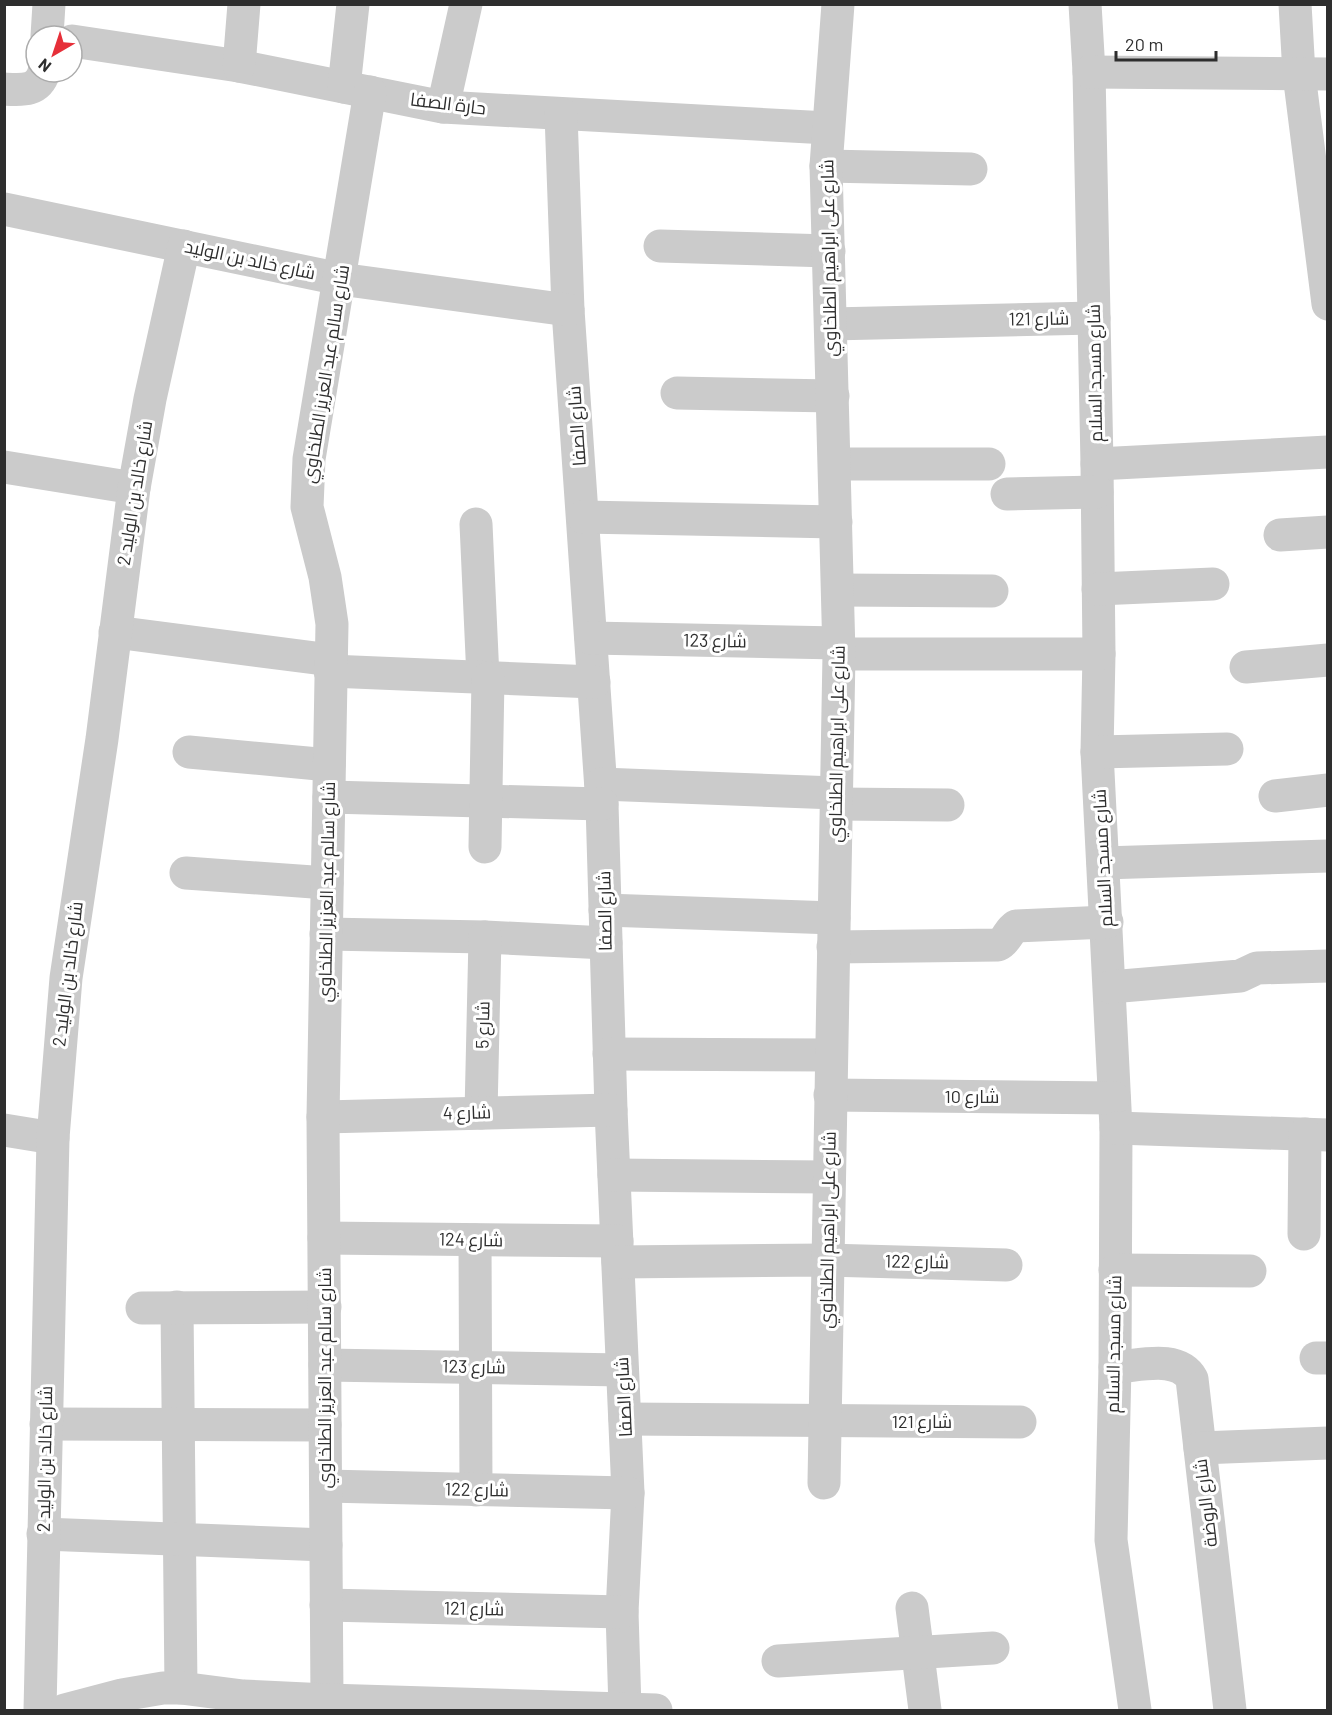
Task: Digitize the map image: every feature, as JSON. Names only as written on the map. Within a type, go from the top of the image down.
[{"type":"street","points":[[48,24],[49,4]]},
{"type":"street","points":[[239,66],[244,4]]},
{"type":"street","name":"شارع سالم عبد العزيز الطلخاوي","points":[[327,1700],[323,1118],[332,624],[325,577],[307,507],[309,459],[340,279],[357,90],[353,4]]},
{"type":"street","points":[[443,107],[466,4]]},
{"type":"street","name":"شارع على ابراهيم الطلخاوي","points":[[824,1483],[839,648],[826,166],[838,4]]},
{"type":"street","name":"شارع مسجد السلام","points":[[1085,4],[1089,72],[1097,478],[1099,654],[1097,752],[1115,1113],[1115,1367],[1111,1540],[1135,1710]]},
{"type":"street","points":[[1296,4],[1313,74],[1328,304]]},
{"type":"street","name":"حارة الصفا","points":[[84,43],[239,66],[443,107],[828,128]]},
{"type":"street","points":[[1089,72],[1313,74]]},
{"type":"street","points":[[4,89],[27,90],[37,84]]},
{"type":"street","name":"شارع الصفا","points":[[561,114],[568,310],[602,794],[611,1110],[628,1493],[622,1612],[640,1710]]},
{"type":"street","points":[[826,166],[970,169]]},
{"type":"street","name":"شارع خالد بن الوليد","points":[[4,209],[340,279],[568,310]]},
{"type":"street","name":"شارع خالد بن الوليد 2","points":[[40,1710],[53,1138],[66,978],[102,739],[134,488],[150,399],[184,246]]},
{"type":"street","points":[[660,246],[829,251]]},
{"type":"street","name":"شارع 121","points":[[831,324],[1094,318]]},
{"type":"street","points":[[677,393],[833,396]]},
{"type":"street","points":[[1007,495],[1097,478],[1328,452]]},
{"type":"street","points":[[835,464],[989,464]]},
{"type":"street","points":[[4,467],[134,488]]},
{"type":"street","points":[[583,517],[836,522]]},
{"type":"street","points":[[476,524],[486,678],[485,847]]},
{"type":"street","points":[[1280,535],[1328,532]]},
{"type":"street","points":[[1098,589],[1214,584]]},
{"type":"street","points":[[838,590],[992,591]]},
{"type":"street","points":[[115,632],[330,666],[486,678],[594,682]]},
{"type":"street","name":"شارع 123","points":[[591,638],[839,648],[1099,654]]},
{"type":"street","points":[[1246,667],[1328,660]]},
{"type":"street","points":[[1097,752],[1227,750]]},
{"type":"street","points":[[189,752],[329,765]]},
{"type":"street","points":[[1275,796],[1328,790]]},
{"type":"street","points":[[328,797],[487,801],[602,794],[836,799],[948,805]]},
{"type":"street","points":[[1103,863],[1328,856]]},
{"type":"street","points":[[186,873],[327,883]]},
{"type":"street","points":[[605,910],[998,945],[1004,943],[1011,929],[1016,926],[1107,922]]},
{"type":"street","points":[[326,934],[485,937],[606,943]]},
{"type":"street","name":"شارع 5","points":[[481,1113],[485,937]]},
{"type":"street","points":[[1110,987],[1240,976],[1257,968],[1328,966]]},
{"type":"street","points":[[609,1054],[831,1055]]},
{"type":"street","name":"شارع 10","points":[[830,1095],[1115,1113],[1316,1135]]},
{"type":"street","name":"شارع 4","points":[[323,1118],[611,1110]]},
{"type":"street","points":[[4,1130],[53,1138]]},
{"type":"street","points":[[1304,1234],[1316,1135]]},
{"type":"street","points":[[614,1175],[829,1177]]},
{"type":"street","name":"شارع 124","points":[[324,1238],[475,1240],[617,1252],[827,1260]]},
{"type":"street","points":[[475,1240],[476,1490]]},
{"type":"street","name":"شارع 122","points":[[827,1260],[1006,1265]]},
{"type":"street","points":[[1115,1270],[1250,1271]]},
{"type":"street","points":[[172,1696],[179,1540],[177,1307]]},
{"type":"street","points":[[142,1308],[325,1307]]},
{"type":"street","name":"شارع الروضة","points":[[1115,1367],[1169,1363],[1183,1368],[1192,1379],[1230,1710]]},
{"type":"street","name":"شارع 123","points":[[325,1365],[622,1370]]},
{"type":"street","name":"شارع 121","points":[[625,1419],[1020,1422]]},
{"type":"street","points":[[46,1424],[325,1425]]},
{"type":"street","points":[[1200,1448],[1328,1443]]},
{"type":"street","name":"شارع 122","points":[[326,1486],[628,1493]]},
{"type":"street","points":[[43,1534],[326,1545]]},
{"type":"street","name":"شارع 121","points":[[326,1605],[622,1612]]},
{"type":"street","points":[[912,1608],[925,1710]]},
{"type":"street","points":[[778,1661],[993,1648]]},
{"type":"street","points":[[64,1710],[122,1695],[172,1696],[244,1703],[327,1700],[640,1710]]}]
